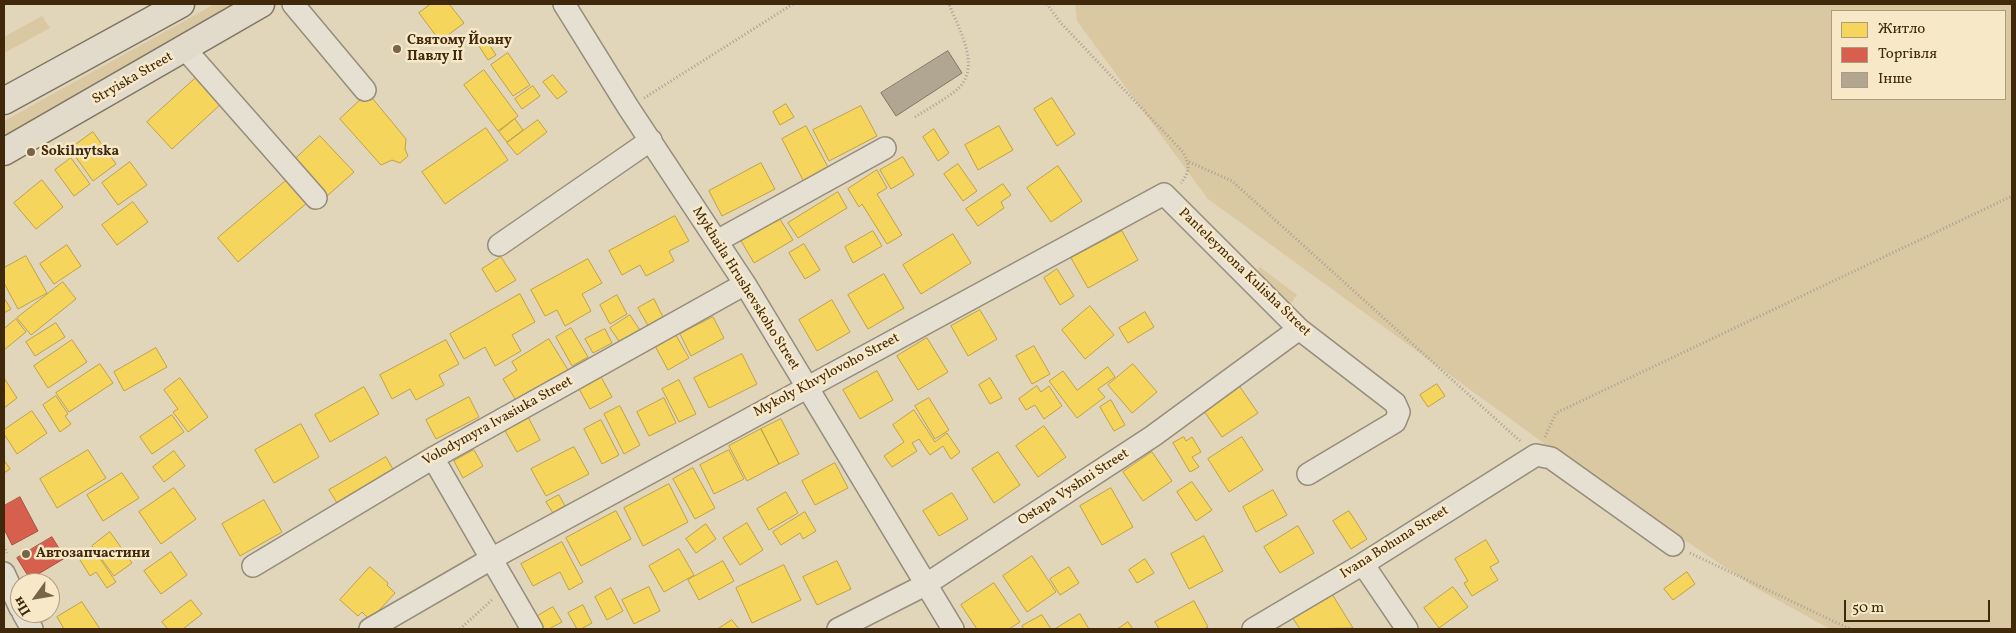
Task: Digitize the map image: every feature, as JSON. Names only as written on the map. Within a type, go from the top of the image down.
[{"type":"main road","points":[[4,101],[181,4]]},
{"type":"main road","name":"Stryiska Street","points":[[4,152],[262,4]]},
{"type":"street","points":[[293,4],[365,90]]},
{"type":"street","name":"Mykhaila Hrushevskoho Street","points":[[564,4],[628,108],[746,284],[806,388],[953,629]]},
{"type":"street","points":[[185,49],[316,198]]},
{"type":"street","points":[[499,245],[651,140]]},
{"type":"street","points":[[717,241],[886,148]]},
{"type":"street","name":"Panteleymona Kulisha Street","points":[[1164,194],[1299,329],[1395,403],[1400,412],[1395,422],[1308,474]]},
{"type":"street","name":"Mykoly Khvylovoho Street","points":[[370,629],[491,559],[1164,194]]},
{"type":"street","name":"Volodymyra Ivasiuka Street","points":[[253,566],[433,458],[746,284]]},
{"type":"street","name":"Ostapa Vyshni Street","points":[[838,629],[925,585],[1153,436],[1299,329]]},
{"type":"street","points":[[1536,455],[1551,458],[1673,545]]},
{"type":"street","name":"Ivana Bohuna Street","points":[[1253,629],[1363,564],[1536,455]]},
{"type":"street","points":[[433,458],[532,629]]},
{"type":"street","points":[[1363,564],[1407,629]]},
{"type":"street","points":[[4,573],[10,592]]},
{"type":"path","points":[[628,108],[793,4]]},
{"type":"path","points":[[915,117],[956,91],[968,73],[969,54],[949,4]]},
{"type":"path","points":[[1047,4],[1066,29],[1182,152],[1189,162],[1232,181],[1536,455],[1556,413],[2012,196]]},
{"type":"path","points":[[1164,194],[1182,182],[1189,172],[1189,162]]},
{"type":"path","points":[[1673,545],[1850,629]]},
{"type":"path","points":[[460,629],[507,587]]},
{"type":"shaded area","points":[[215,4],[242,4],[4,137],[4,121]]},
{"type":"shaded area","points":[[1075,4],[2012,4],[2012,629],[1830,629],[1756,588],[1582,471],[1208,199],[1077,21]]},
{"type":"shaded area","points":[[42,16],[50,28],[4,53],[4,37]]},
{"type":"shaded area","points":[[1260,267],[1297,295],[1285,311],[1250,281]]},
{"type":"building: Житло","points":[[431,4],[449,4],[464,23],[440,41],[419,13]]},
{"type":"building: Житло","points":[[487,41],[496,55],[488,60],[479,46]]},
{"type":"building: Житло","points":[[508,53],[530,85],[513,96],[491,65]]},
{"type":"building: Житло","points":[[484,70],[518,116],[498,131],[464,85]]},
{"type":"building: Житло","points":[[553,75],[567,92],[557,99],[543,82]]},
{"type":"building: Житло","points":[[198,76],[222,103],[172,149],[147,122]]},
{"type":"building: Житло","points":[[533,86],[540,96],[522,109],[515,99]]},
{"type":"building: Житло","points":[[368,93],[406,139],[405,149],[408,156],[400,163],[392,160],[381,165],[340,119]]},
{"type":"building: Житло","points":[[1052,98],[1075,134],[1057,146],[1034,109]]},
{"type":"building: Житло","points":[[786,104],[794,117],[780,125],[773,112]]},
{"type":"building: Житло","points":[[861,106],[877,136],[829,161],[813,130]]},
{"type":"building: Житло","points":[[515,119],[523,130],[507,142],[499,132]]},
{"type":"building: Житло","points":[[538,120],[547,132],[517,155],[507,143]]},
{"type":"building: Житло","points":[[806,126],[829,169],[804,182],[782,139]]},
{"type":"building: Житло","points":[[999,126],[1013,150],[978,170],[965,145]]},
{"type":"building: Житло","points":[[486,128],[508,160],[445,204],[422,172]]},
{"type":"building: Житло","points":[[934,129],[949,153],[938,161],[923,137]]},
{"type":"building: Житло","points":[[93,132],[116,164],[93,181],[70,149]]},
{"type":"building: Житло","points":[[320,136],[354,172],[327,196],[294,160]]},
{"type":"building: Житло","points":[[903,157],[914,175],[891,189],[880,170]]},
{"type":"building: Житло","points":[[71,158],[90,184],[74,196],[55,170]]},
{"type":"building: Житло","points":[[130,162],[147,185],[118,205],[102,183]]},
{"type":"building: Житло","points":[[761,163],[775,189],[722,216],[709,191]]},
{"type":"building: Житло","points":[[958,164],[977,191],[963,201],[944,174]]},
{"type":"building: Житло","points":[[1058,166],[1082,201],[1051,222],[1027,188]]},
{"type":"building: Житло","points":[[877,170],[887,188],[877,194],[902,235],[887,244],[862,204],[859,207],[848,189]]},
{"type":"building: Житло","points":[[288,179],[308,202],[238,262],[218,238]]},
{"type":"building: Житло","points":[[42,180],[63,207],[36,229],[14,203]]},
{"type":"building: Житло","points":[[1003,184],[1011,195],[1001,202],[1004,208],[978,226],[966,209]]},
{"type":"building: Житло","points":[[838,192],[847,208],[798,238],[788,223]]},
{"type":"building: Житло","points":[[133,202],[148,222],[117,245],[102,225]]},
{"type":"building: Житло","points":[[675,216],[689,241],[669,251],[674,261],[646,276],[640,265],[622,275],[609,251]]},
{"type":"building: Житло","points":[[778,216],[793,240],[754,263],[740,239]]},
{"type":"building: Житло","points":[[873,231],[882,246],[853,263],[845,247]]},
{"type":"building: Житло","points":[[1122,231],[1138,260],[1088,288],[1071,258]]},
{"type":"building: Житло","points":[[953,234],[971,263],[921,294],[903,265]]},
{"type":"building: Житло","points":[[804,244],[820,270],[805,279],[789,253]]},
{"type":"building: Житло","points":[[67,245],[81,266],[54,284],[40,264]]},
{"type":"building: Житло","points":[[26,256],[47,293],[18,309],[4,283],[4,268]]},
{"type":"building: Житло","points":[[501,257],[516,280],[496,292],[482,269]]},
{"type":"building: Житло","points":[[588,259],[602,283],[582,294],[591,311],[565,326],[557,310],[545,316],[531,290]]},
{"type":"building: Житло","points":[[1057,269],[1074,296],[1060,305],[1044,278]]},
{"type":"building: Житло","points":[[884,274],[904,308],[868,329],[848,295]]},
{"type":"building: Житло","points":[[63,282],[76,299],[31,335],[17,318]]},
{"type":"building: Житло","points":[[520,294],[535,322],[512,335],[521,351],[495,366],[485,347],[464,359],[450,334]]},
{"type":"building: Житло","points":[[617,295],[627,314],[610,324],[600,305]]},
{"type":"building: Житло","points":[[4,298],[11,309],[4,313]]},
{"type":"building: Житло","points":[[654,299],[665,321],[650,329],[638,308]]},
{"type":"building: Житло","points":[[832,300],[850,332],[817,351],[799,320]]},
{"type":"building: Житло","points":[[1090,306],[1114,335],[1085,359],[1062,330]]},
{"type":"building: Житло","points":[[980,310],[997,339],[968,356],[951,326]]},
{"type":"building: Житло","points":[[1145,312],[1154,327],[1128,343],[1119,328]]},
{"type":"building: Житло","points":[[630,315],[641,332],[621,344],[610,328]]},
{"type":"building: Житло","points":[[713,317],[724,338],[691,356],[680,334]]},
{"type":"building: Житло","points":[[16,319],[26,332],[4,350],[4,329]]},
{"type":"building: Житло","points":[[56,323],[65,337],[35,356],[26,342]]},
{"type":"building: Житло","points":[[571,328],[588,357],[572,366],[556,337]]},
{"type":"building: Житло","points":[[605,329],[612,343],[593,353],[585,339]]},
{"type":"building: Житло","points":[[674,332],[689,358],[668,370],[654,344]]},
{"type":"building: Житло","points":[[927,338],[948,372],[918,390],[897,356]]},
{"type":"building: Житло","points":[[549,339],[568,370],[517,402],[503,379],[517,370],[512,362]]},
{"type":"building: Житло","points":[[72,340],[87,362],[48,388],[34,366]]},
{"type":"building: Житло","points":[[446,340],[459,364],[439,375],[444,385],[416,400],[410,389],[392,399],[380,375]]},
{"type":"building: Житло","points":[[1034,346],[1050,374],[1032,384],[1016,356]]},
{"type":"building: Житло","points":[[156,348],[167,367],[124,391],[114,372]]},
{"type":"building: Житло","points":[[742,354],[757,384],[709,408],[694,378]]},
{"type":"building: Житло","points":[[100,364],[113,383],[69,412],[56,393]]},
{"type":"building: Житло","points":[[1133,364],[1157,392],[1132,413],[1108,385]]},
{"type":"building: Житло","points":[[1108,367],[1115,377],[1098,389],[1105,397],[1077,418],[1049,381],[1063,371],[1077,390]]},
{"type":"building: Житло","points":[[877,371],[893,400],[860,419],[843,390]]},
{"type":"building: Житло","points":[[600,375],[612,397],[590,409],[578,387]]},
{"type":"building: Житло","points":[[4,378],[17,398],[4,408]]},
{"type":"building: Житло","points":[[180,378],[208,417],[188,432],[173,412],[178,409],[164,390]]},
{"type":"building: Житло","points":[[990,378],[1002,398],[990,404],[979,385]]},
{"type":"building: Житло","points":[[679,380],[696,414],[679,422],[662,389]]},
{"type":"building: Житло","points":[[1437,384],[1445,396],[1428,407],[1420,395]]},
{"type":"building: Житло","points":[[1037,386],[1041,392],[1049,386],[1062,406],[1044,419],[1035,405],[1026,410],[1019,399]]},
{"type":"building: Житло","points":[[364,387],[379,414],[330,442],[315,415]]},
{"type":"building: Житло","points":[[1240,387],[1258,413],[1222,437],[1204,411]]},
{"type":"building: Житло","points":[[56,396],[68,414],[65,416],[71,424],[60,432],[43,405]]},
{"type":"building: Житло","points":[[469,397],[479,417],[436,439],[426,420]]},
{"type":"building: Житло","points":[[664,398],[676,423],[649,436],[637,412]]},
{"type":"building: Житло","points":[[929,398],[949,430],[935,439],[915,406]]},
{"type":"building: Житло","points":[[1111,400],[1125,425],[1114,431],[1100,407]]},
{"type":"building: Житло","points":[[620,406],[640,445],[624,454],[604,414]]},
{"type":"building: Житло","points":[[914,410],[935,442],[947,433],[960,452],[951,459],[943,446],[930,455],[919,439],[912,443],[917,451],[892,467],[884,456],[904,442],[893,425]]},
{"type":"building: Житло","points":[[32,411],[47,433],[17,454],[4,434],[4,430]]},
{"type":"building: Житло","points":[[172,415],[184,432],[152,454],[140,437]]},
{"type":"building: Житло","points":[[527,415],[540,440],[517,452],[503,427]]},
{"type":"building: Житло","points":[[781,419],[799,454],[779,464],[761,429]]},
{"type":"building: Житло","points":[[601,420],[619,455],[602,464],[584,429]]},
{"type":"building: Житло","points":[[301,424],[319,457],[274,483],[255,450]]},
{"type":"building: Житло","points":[[1044,426],[1066,457],[1038,477],[1016,446]]},
{"type":"building: Житло","points":[[761,429],[779,464],[747,481],[729,446]]},
{"type":"building: Житло","points":[[1184,437],[1186,441],[1192,437],[1201,452],[1192,457],[1199,467],[1190,472],[1173,443]]},
{"type":"building: Житло","points":[[1242,437],[1263,470],[1229,492],[1208,459]]},
{"type":"building: Житло","points":[[574,447],[589,474],[546,496],[531,469]]},
{"type":"building: Житло","points":[[88,450],[106,478],[57,508],[40,479]]},
{"type":"building: Житло","points":[[474,450],[483,466],[463,478],[454,461]]},
{"type":"building: Житло","points":[[729,450],[744,479],[714,494],[700,465]]},
{"type":"building: Житло","points":[[174,451],[185,466],[164,482],[153,467]]},
{"type":"building: Житло","points":[[998,452],[1020,485],[994,503],[972,469]]},
{"type":"building: Житло","points":[[1152,452],[1172,481],[1143,501],[1123,472]]},
{"type":"building: Житло","points":[[386,457],[394,471],[337,503],[329,490]]},
{"type":"building: Житло","points":[[4,460],[10,469],[4,473]]},
{"type":"building: Житло","points":[[835,463],[848,488],[815,505],[802,481]]},
{"type":"building: Житло","points":[[693,468],[715,508],[695,519],[673,479]]},
{"type":"building: Житло","points":[[122,473],[139,498],[103,521],[87,495]]},
{"type":"building: Житло","points":[[1192,482],[1212,510],[1196,521],[1177,492]]},
{"type":"building: Житло","points":[[669,484],[688,522],[643,546],[624,508]]},
{"type":"building: Житло","points":[[174,488],[196,519],[161,544],[139,512]]},
{"type":"building: Житло","points":[[1111,488],[1133,527],[1102,545],[1080,506]]},
{"type":"building: Житло","points":[[1273,490],[1287,515],[1256,532],[1243,507]]},
{"type":"building: Житло","points":[[786,492],[798,513],[769,530],[757,509]]},
{"type":"building: Житло","points":[[952,493],[968,519],[939,536],[923,511]]},
{"type":"building: Житло","points":[[559,495],[565,506],[553,513],[546,502]]},
{"type":"building: Житло","points":[[264,500],[282,532],[240,556],[222,524]]},
{"type":"building: Житло","points":[[616,511],[631,539],[581,566],[566,538]]},
{"type":"building: Житло","points":[[1349,511],[1367,539],[1351,549],[1333,521]]},
{"type":"building: Житло","points":[[805,512],[816,531],[803,539],[800,533],[781,545],[773,532]]},
{"type":"building: Житло","points":[[747,523],[763,550],[740,565],[723,538]]},
{"type":"building: Житло","points":[[706,524],[716,539],[696,553],[686,539]]},
{"type":"building: Житло","points":[[1298,526],[1314,553],[1280,573],[1264,547]]},
{"type":"building: Житло","points":[[110,532],[132,563],[114,576],[92,546]]},
{"type":"building: Житло","points":[[1204,536],[1223,571],[1189,589],[1171,554]]},
{"type":"building: Житло","points":[[1486,540],[1499,562],[1490,567],[1498,580],[1472,596],[1464,583],[1468,581],[1455,559]]},
{"type":"building: Житло","points":[[562,542],[583,582],[569,590],[560,572],[533,586],[521,564]]},
{"type":"building: Житло","points":[[679,549],[694,575],[664,592],[649,566]]},
{"type":"building: Житло","points":[[94,550],[116,582],[107,588],[96,572],[90,576],[80,560]]},
{"type":"building: Житло","points":[[171,552],[187,575],[161,594],[144,571]]},
{"type":"building: Житло","points":[[1032,556],[1056,592],[1027,612],[1003,576]]},
{"type":"building: Житло","points":[[1145,559],[1154,573],[1137,583],[1129,570]]},
{"type":"building: Житло","points":[[723,561],[734,581],[699,600],[688,580]]},
{"type":"building: Житло","points":[[837,561],[851,589],[817,605],[803,577]]},
{"type":"building: Житло","points":[[784,565],[801,600],[752,623],[736,588]]},
{"type":"building: Житло","points":[[370,567],[388,583],[387,585],[395,593],[370,620],[362,612],[358,616],[340,600]]},
{"type":"building: Житло","points":[[1069,567],[1079,583],[1060,595],[1050,579]]},
{"type":"building: Житло","points":[[1687,572],[1695,584],[1673,600],[1664,589]]},
{"type":"building: Житло","points":[[994,583],[1020,622],[1009,629],[977,629],[961,605]]},
{"type":"building: Житло","points":[[649,587],[660,611],[634,624],[622,600]]},
{"type":"building: Житло","points":[[1453,587],[1468,607],[1439,628],[1424,608]]},
{"type":"building: Житло","points":[[611,588],[623,611],[607,620],[595,597]]},
{"type":"building: Житло","points":[[1332,594],[1353,628],[1300,629],[1292,617]]},
{"type":"building: Житло","points":[[191,600],[202,614],[183,629],[168,629],[162,622]]},
{"type":"building: Житло","points":[[1194,601],[1208,627],[1204,629],[1159,629],[1155,622]]},
{"type":"building: Житло","points":[[82,602],[100,629],[64,629],[60,622],[60,615]]},
{"type":"building: Житло","points":[[583,605],[592,623],[577,629],[568,613]]},
{"type":"building: Житло","points":[[553,607],[562,622],[549,629],[541,629],[534,618]]},
{"type":"building: Житло","points":[[1080,614],[1089,629],[1055,629]]},
{"type":"building: Житло","points":[[1042,615],[1051,629],[1024,629],[1022,626]]},
{"type":"building: Житло","points":[[732,620],[739,629],[718,629]]},
{"type":"building: Житло","points":[[1128,622],[1133,629],[1118,629]]},
{"type":"building: Торгівля","points":[[20,497],[38,531],[12,545],[4,529],[4,506]]},
{"type":"building: Торгівля","points":[[52,537],[65,558],[40,573],[26,573],[17,558]]},
{"type":"building: Інше","points":[[948,51],[962,73],[896,116],[881,93]]},
{"type":"place","name":"Святому Йоану Павлу ІІ","points":[[397,49]]},
{"type":"place","name":"Sokilnytska","points":[[31,152]]},
{"type":"place","name":"Автозапчастини","points":[[26,554]]}]
